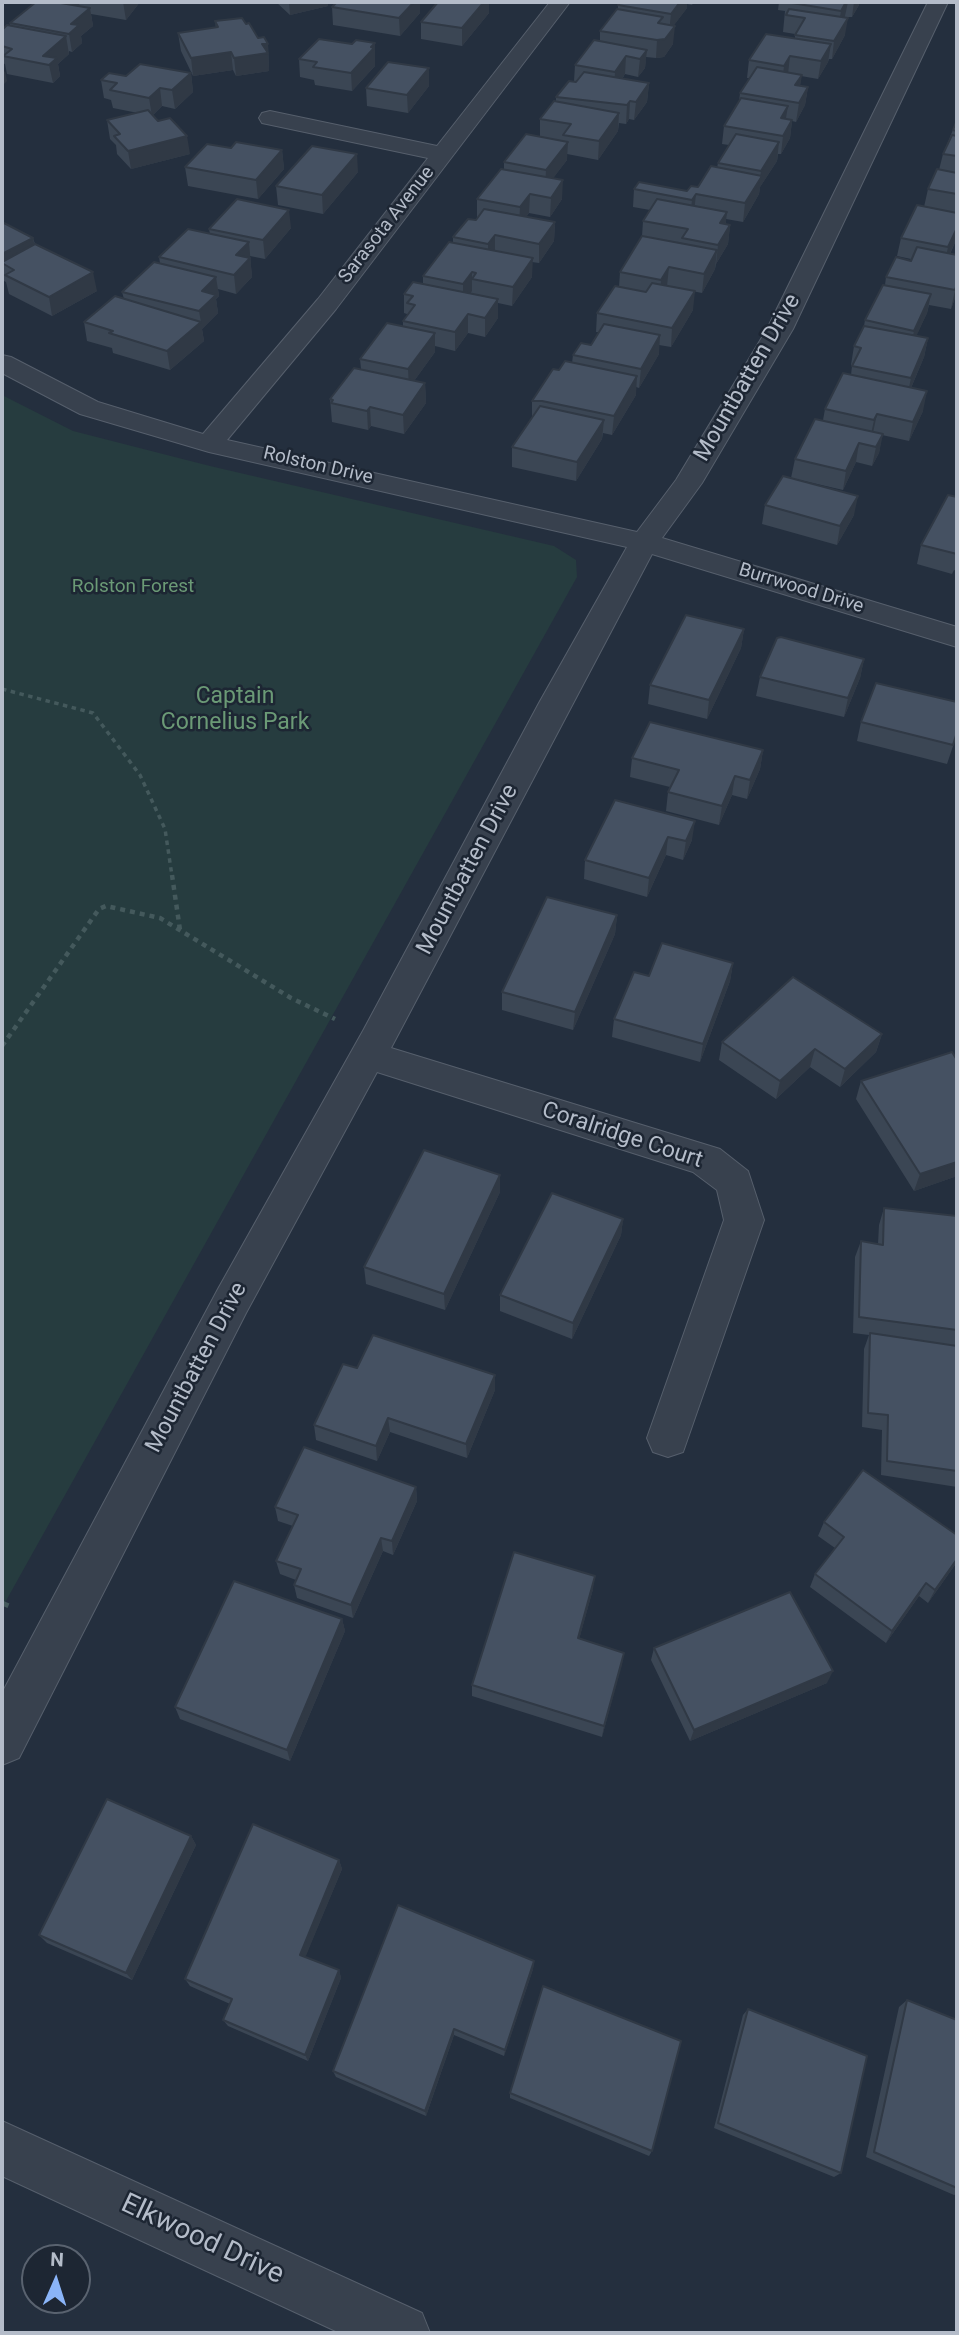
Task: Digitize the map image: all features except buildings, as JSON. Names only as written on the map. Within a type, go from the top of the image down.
[{"type":"street","name":"Sarasota Avenue","points":[[209,443],[327,304],[560,2]]},
{"type":"street","name":"Mountbatten Drive","points":[[2,1741],[232,1301],[372,1047],[555,703],[644,542],[688,483],[779,329],[938,2]]},
{"type":"street","points":[[270,118],[442,154]]},
{"type":"street","name":"Rolston Drive","points":[[2,363],[89,408],[209,443],[644,542]]},
{"type":"street","name":"Burrwood Drive","points":[[644,542],[957,637]]},
{"type":"street","name":"Coralridge Court","points":[[372,1047],[706,1160],[734,1182],[744,1220],[668,1438]]},
{"type":"street","name":"Elkwood Drive","points":[[2,2148],[402,2333]]},
{"type":"path","points":[[2,689],[93,713],[140,775],[165,829],[180,930]]},
{"type":"path","points":[[2,1046],[99,909],[106,906],[160,918],[372,1047]]},
{"type":"green space","name":"Captain Cornelius Park","points":[[2,395],[73,431],[210,466],[554,546],[576,560],[577,577],[2,1608]]},
{"type":"park label","name":"Rolston Forest","points":[[133,587]]}]
